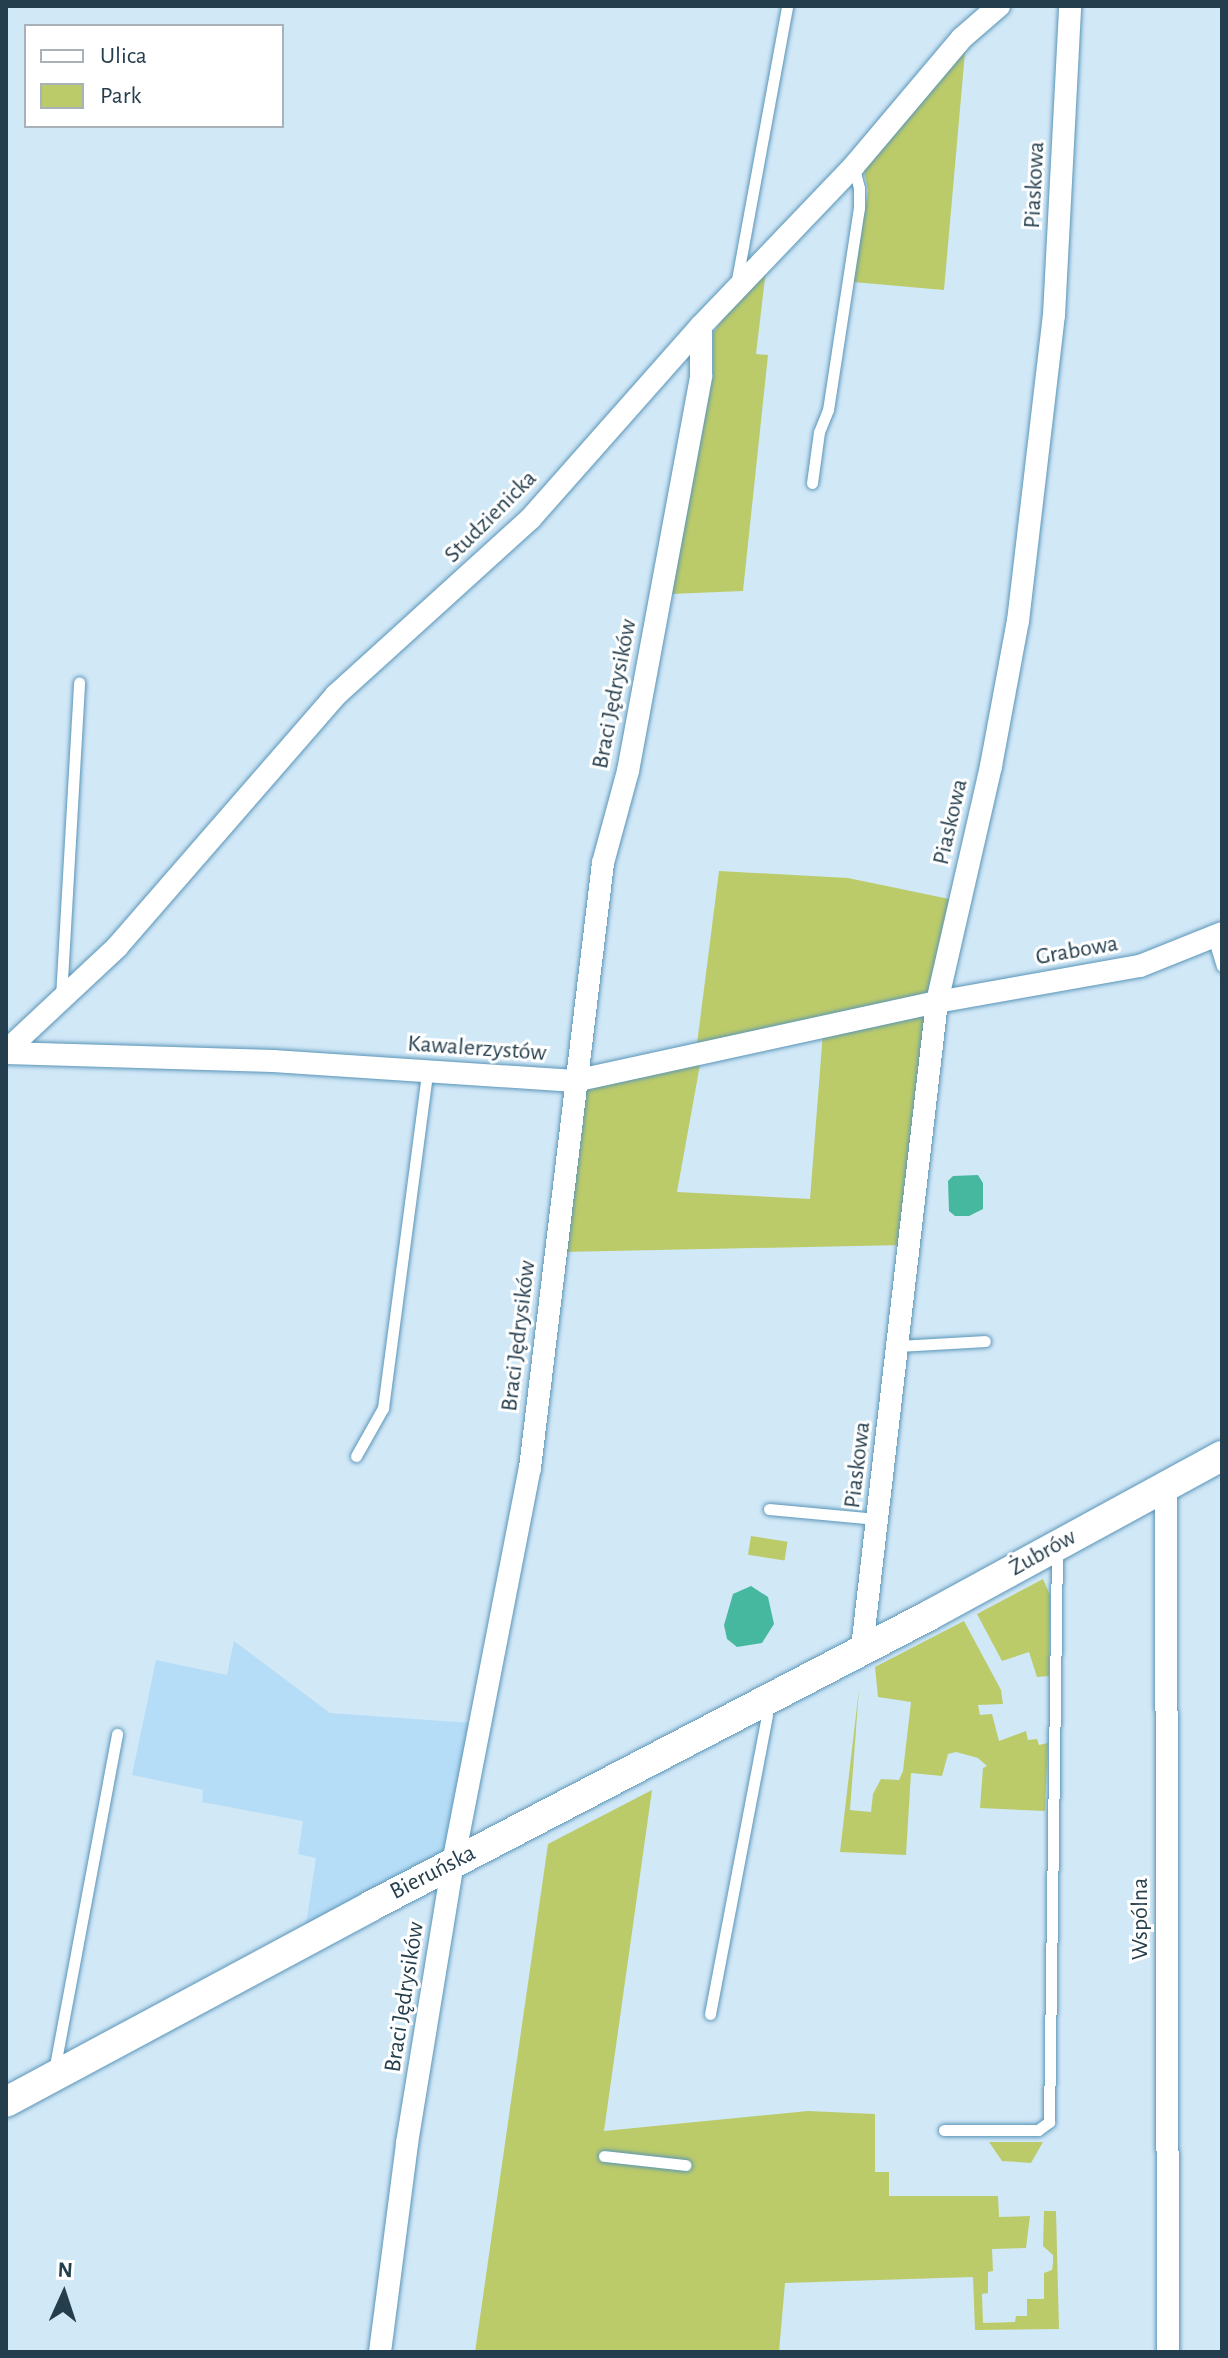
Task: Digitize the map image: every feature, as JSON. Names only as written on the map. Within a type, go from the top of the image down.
[{"type":"main road","name":"Żubrów","points":[[862,1648],[1222,1456]]},
{"type":"main road","name":"Bieruńska","points":[[6,2102],[862,1648]]},
{"type":"street","name":"Studzienicka","points":[[6,1052],[117,947],[336,695],[531,518],[701,326],[853,167],[962,38],[999,6]]},
{"type":"street","name":"Piaskowa","points":[[862,1648],[937,1002],[991,766],[1018,621],[1054,315],[1070,6]]},
{"type":"street","name":"Braci Jędrysików","points":[[380,2352],[407,2143],[453,1863],[530,1468],[603,863],[628,771],[701,376],[701,326]]},
{"type":"street","name":"Grabowa","points":[[937,1002],[1140,966],[1218,935]]},
{"type":"street","name":"Kawalerzystów","points":[[6,1052],[273,1061],[575,1081],[937,1002]]},
{"type":"street","name":"Wspólna","points":[[1166,1486],[1168,2352]]},
{"type":"lane","points":[[735,291],[787,6]]},
{"type":"lane","points":[[812,483],[819,432],[828,410],[859,208],[859,188],[853,167]]},
{"type":"lane","points":[[61,999],[79,683]]},
{"type":"lane","points":[[1218,935],[1222,966]]},
{"type":"lane","points":[[356,1456],[383,1408],[427,1073]]},
{"type":"lane","points":[[899,1346],[985,1341]]},
{"type":"lane","points":[[769,1509],[877,1519]]},
{"type":"lane","points":[[944,2130],[1038,2130],[1049,2122],[1057,1545]]},
{"type":"lane","points":[[710,2014],[767,1715]]},
{"type":"lane","points":[[53,2076],[117,1734]]},
{"type":"lane","points":[[604,2156],[686,2165]]},
{"type":"shaded area","points":[[978,1175],[983,1183],[983,1209],[969,1216],[955,1216],[949,1211],[948,1181],[953,1176]]},
{"type":"shaded area","points":[[751,1586],[768,1597],[774,1624],[762,1643],[737,1647],[727,1639],[724,1625],[733,1594]]},
{"type":"shaded area","points":[[234,1641],[330,1713],[471,1723],[446,1857],[305,1931],[316,1858],[298,1854],[303,1821],[202,1802],[203,1790],[132,1775],[156,1660],[227,1675]]},
{"type":"green space","points":[[966,41],[944,290],[853,282],[868,191],[863,165]]},
{"type":"green space","points":[[766,270],[756,354],[768,355],[743,591],[670,594],[713,376],[713,333],[746,286]]},
{"type":"green space","points":[[719,871],[848,878],[954,900],[932,1000],[697,1044]]},
{"type":"green space","points":[[930,1009],[904,1245],[562,1252],[580,1085],[701,1059],[677,1192],[810,1199],[823,1032]]},
{"type":"green space","points":[[751,1536],[788,1542],[785,1561],[748,1555]]},
{"type":"green space","points":[[1043,1579],[1050,1595],[1049,1676],[1037,1677],[1029,1652],[1002,1661],[977,1614]]},
{"type":"green space","points":[[964,1621],[1001,1690],[1003,1704],[978,1705],[980,1715],[992,1714],[999,1741],[1026,1731],[1028,1740],[1037,1739],[1039,1745],[1048,1743],[1045,1811],[980,1808],[983,1768],[987,1766],[978,1758],[956,1752],[948,1754],[942,1776],[911,1773],[906,1855],[840,1852],[859,1689],[850,1810],[871,1812],[873,1794],[881,1779],[899,1780],[903,1771],[911,1702],[878,1697],[875,1667]]},
{"type":"green space","points":[[652,1790],[604,2131],[808,2111],[875,2114],[875,2172],[889,2172],[889,2196],[998,2196],[999,2217],[1030,2216],[1026,2248],[992,2249],[993,2271],[988,2272],[988,2293],[982,2294],[983,2323],[1015,2322],[1016,2316],[1027,2316],[1027,2299],[1044,2299],[1044,2273],[1052,2270],[1053,2255],[1043,2246],[1044,2211],[1056,2211],[1059,2329],[975,2330],[973,2277],[785,2283],[779,2352],[475,2352],[548,1844]]},
{"type":"green space","points":[[989,2142],[1043,2142],[1031,2163],[1002,2161]]}]
